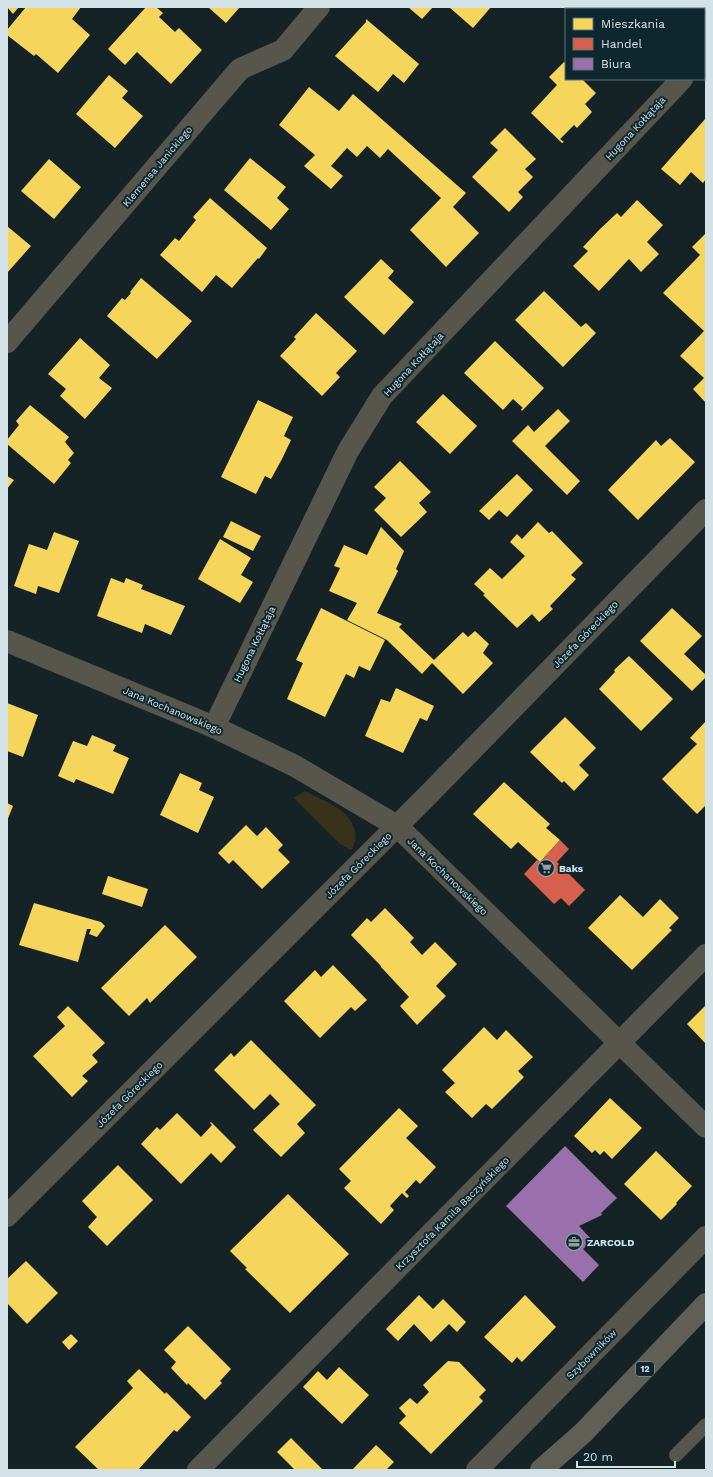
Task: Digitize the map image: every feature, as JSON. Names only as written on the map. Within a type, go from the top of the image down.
[{"type":"main road","name":"12","points":[[541,1470],[583,1433],[706,1304]]},
{"type":"main road","name":"12","points":[[560,1470],[583,1433]]},
{"type":"street","name":"Klemensa Janickiego","points":[[7,342],[240,69],[283,50],[319,7]]},
{"type":"street","name":"Hugona Kołłątaja","points":[[214,727],[348,451],[382,396],[681,80]]},
{"type":"street","name":"Józefa Góreckiego","points":[[7,1216],[397,826],[706,510]]},
{"type":"street","name":"Jana Kochanowskiego","points":[[7,642],[214,727],[295,766],[397,826],[706,1127]]},
{"type":"street","name":"Krzysztofa Kamila Baczyńskiego","points":[[198,1470],[706,955]]},
{"type":"street","name":"Szybowników","points":[[477,1470],[706,1237]]},
{"type":"lane","points":[[676,1455],[706,1425]]},
{"type":"shaded area","points":[[305,791],[336,807],[348,818],[353,825],[355,835],[354,844],[351,850],[340,844],[294,798]]},
{"type":"building: Mieszkania","points":[[7,7],[19,7],[13,14]]},
{"type":"building: Mieszkania","points":[[26,7],[81,7],[72,19],[90,35],[58,73],[36,54],[34,56],[7,35],[7,30]]},
{"type":"building: Mieszkania","points":[[146,7],[156,7],[163,13],[159,17],[175,32],[179,28],[202,50],[171,84],[137,52],[125,65],[108,49]]},
{"type":"building: Mieszkania","points":[[208,7],[240,7],[226,23]]},
{"type":"building: Mieszkania","points":[[408,7],[433,7],[422,19]]},
{"type":"building: Mieszkania","points":[[449,7],[491,7],[473,28]]},
{"type":"building: Mieszkania","points":[[632,7],[693,7],[692,8]]},
{"type":"building: Mieszkania","points":[[366,19],[419,64],[404,83],[393,74],[378,92],[335,56],[366,22]]},
{"type":"building: Mieszkania","points":[[564,62],[565,80],[583,80],[596,93],[585,104],[592,112],[577,128],[574,125],[560,139],[564,142],[562,143],[531,113],[557,85],[549,77]]},
{"type":"building: Mieszkania","points":[[109,75],[128,91],[122,98],[143,116],[115,148],[76,114]]},
{"type":"building: Mieszkania","points":[[309,87],[339,111],[353,94],[466,193],[453,207],[479,233],[446,267],[410,230],[441,198],[388,149],[380,158],[367,146],[357,157],[347,148],[331,166],[343,176],[331,189],[304,166],[315,155],[279,125]]},
{"type":"building: Mieszkania","points":[[706,118],[706,179],[703,183],[691,172],[680,185],[661,169]]},
{"type":"building: Mieszkania","points":[[505,128],[536,159],[525,169],[533,177],[518,192],[523,197],[509,212],[472,177],[498,150],[490,143]]},
{"type":"building: Mieszkania","points":[[250,158],[286,187],[277,198],[289,209],[271,230],[224,190]]},
{"type":"building: Mieszkania","points":[[49,159],[81,187],[54,219],[21,191]]},
{"type":"building: Mieszkania","points":[[210,198],[267,248],[259,259],[258,258],[232,288],[216,275],[202,292],[160,255],[175,238],[179,241],[196,220],[193,217]]},
{"type":"building: Mieszkania","points":[[637,200],[663,225],[647,242],[659,254],[641,272],[629,259],[599,291],[573,266],[588,251],[583,247],[599,230],[617,213],[621,217]]},
{"type":"building: Mieszkania","points":[[7,226],[31,246],[7,273]]},
{"type":"building: Mieszkania","points":[[706,233],[706,403],[693,389],[704,378],[680,356],[704,331],[663,293],[700,255],[692,247]]},
{"type":"building: Mieszkania","points":[[381,259],[394,271],[388,278],[414,302],[384,335],[344,297]]},
{"type":"building: Mieszkania","points":[[141,278],[192,321],[157,359],[107,316],[122,298],[125,300]]},
{"type":"building: Mieszkania","points":[[544,291],[581,327],[586,323],[596,333],[563,367],[515,320]]},
{"type":"building: Mieszkania","points":[[316,313],[357,351],[336,373],[340,377],[322,396],[280,356],[296,339],[294,337]]},
{"type":"building: Mieszkania","points":[[80,338],[110,365],[99,378],[112,388],[85,419],[60,396],[66,389],[48,374]]},
{"type":"building: Mieszkania","points":[[495,341],[544,388],[522,411],[521,409],[523,408],[513,399],[503,410],[464,373]]},
{"type":"building: Mieszkania","points":[[443,394],[477,426],[450,454],[416,422]]},
{"type":"building: Mieszkania","points":[[258,400],[293,417],[284,436],[291,440],[282,459],[271,479],[265,476],[256,494],[221,477]]},
{"type":"building: Mieszkania","points":[[30,405],[69,437],[65,442],[74,453],[68,460],[71,463],[54,484],[7,444],[7,440],[19,425],[16,421]]},
{"type":"building: Mieszkania","points":[[558,409],[570,421],[545,446],[580,481],[567,495],[512,441],[528,425],[534,432]]},
{"type":"building: Mieszkania","points":[[670,438],[695,462],[638,520],[608,490],[656,440],[661,446]]},
{"type":"building: Mieszkania","points":[[400,461],[431,492],[419,503],[427,512],[401,537],[374,510],[386,498],[374,487]]},
{"type":"building: Mieszkania","points":[[517,474],[533,490],[507,517],[499,510],[489,520],[479,511]]},
{"type":"building: Mieszkania","points":[[7,476],[14,480],[7,489]]},
{"type":"building: Mieszkania","points":[[231,521],[261,536],[253,551],[223,537]]},
{"type":"building: Mieszkania","points":[[538,522],[549,533],[552,531],[583,563],[571,575],[576,579],[550,606],[553,609],[539,622],[532,614],[517,628],[483,595],[485,594],[474,584],[490,568],[502,579],[525,556],[510,542],[517,534],[522,539]]},
{"type":"building: Mieszkania","points":[[381,527],[404,551],[396,569],[398,571],[377,613],[402,624],[399,627],[434,660],[463,632],[468,637],[475,631],[489,644],[483,653],[493,663],[463,694],[432,663],[422,674],[387,640],[347,620],[357,603],[329,591],[340,568],[334,566],[344,545],[367,555]]},
{"type":"building: Mieszkania","points":[[54,532],[79,541],[59,593],[38,586],[36,594],[14,586],[29,544],[47,550]]},
{"type":"building: Mieszkania","points":[[220,539],[251,558],[241,575],[253,582],[240,603],[198,579]]},
{"type":"building: Mieszkania","points":[[111,578],[124,583],[126,578],[143,585],[141,589],[185,606],[171,635],[145,624],[142,633],[97,616]]},
{"type":"building: Mieszkania","points":[[321,608],[385,640],[370,671],[359,666],[354,678],[346,674],[325,717],[287,699],[303,663],[296,660]]},
{"type":"building: Mieszkania","points":[[672,608],[702,636],[684,654],[706,675],[706,677],[692,691],[640,641]]},
{"type":"building: Mieszkania","points":[[629,656],[673,699],[641,731],[599,689],[615,672],[614,670]]},
{"type":"building: Mieszkania","points":[[396,688],[434,706],[427,721],[420,718],[403,753],[365,736],[381,699],[390,702]]},
{"type":"building: Mieszkania","points":[[7,703],[38,715],[23,757],[7,751]]},
{"type":"building: Mieszkania","points":[[565,717],[596,748],[579,765],[589,775],[574,791],[564,781],[562,783],[530,752]]},
{"type":"building: Mieszkania","points":[[706,721],[706,805],[697,814],[662,779],[697,744],[690,738]]},
{"type":"building: Mieszkania","points":[[92,735],[116,745],[113,751],[129,758],[113,794],[76,779],[74,783],[58,776],[73,741],[87,746]]},
{"type":"building: Mieszkania","points":[[180,773],[202,783],[199,790],[214,797],[198,833],[160,815]]},
{"type":"building: Mieszkania","points":[[504,782],[550,824],[546,828],[560,840],[540,862],[518,842],[511,849],[473,814]]},
{"type":"building: Mieszkania","points":[[7,803],[13,806],[7,821]]},
{"type":"building: Mieszkania","points":[[246,825],[257,836],[266,827],[283,845],[278,850],[290,862],[262,889],[233,860],[229,864],[218,853]]},
{"type":"building: Mieszkania","points":[[108,876],[148,889],[142,907],[102,894]]},
{"type":"building: Mieszkania","points":[[620,895],[643,917],[660,899],[679,918],[669,928],[672,930],[632,970],[588,928]]},
{"type":"building: Mieszkania","points":[[34,903],[101,922],[105,926],[97,937],[89,934],[91,929],[87,929],[78,962],[19,945]]},
{"type":"building: Mieszkania","points":[[385,908],[414,938],[410,942],[422,955],[435,942],[457,964],[436,986],[446,996],[417,1025],[400,1006],[409,997],[351,935],[367,918],[371,922]]},
{"type":"building: Mieszkania","points":[[165,925],[197,957],[150,1003],[147,998],[129,1016],[101,988]]},
{"type":"building: Mieszkania","points":[[333,965],[367,1000],[355,1011],[351,1007],[320,1038],[284,1001],[315,970],[321,977]]},
{"type":"building: Mieszkania","points":[[706,1005],[706,1044],[687,1024]]},
{"type":"building: Mieszkania","points":[[68,1006],[105,1043],[92,1055],[98,1062],[82,1076],[88,1081],[72,1097],[33,1056],[65,1026],[57,1017]]},
{"type":"building: Mieszkania","points":[[484,1027],[497,1040],[506,1030],[533,1057],[518,1071],[524,1077],[492,1109],[486,1104],[472,1118],[445,1092],[455,1083],[442,1070]]},
{"type":"building: Mieszkania","points":[[251,1040],[316,1105],[297,1124],[305,1133],[281,1157],[253,1130],[280,1104],[270,1094],[254,1110],[214,1070],[231,1053],[234,1057]]},
{"type":"building: Mieszkania","points":[[610,1098],[642,1128],[612,1159],[604,1151],[600,1155],[595,1150],[592,1153],[574,1136]]},
{"type":"building: Mieszkania","points":[[399,1108],[418,1126],[406,1138],[436,1167],[420,1184],[416,1180],[405,1192],[409,1196],[407,1198],[402,1193],[390,1206],[394,1210],[381,1224],[344,1188],[351,1181],[339,1169]]},
{"type":"building: Mieszkania","points":[[177,1113],[201,1137],[212,1125],[210,1123],[211,1122],[236,1147],[221,1163],[211,1153],[181,1184],[141,1144],[157,1127],[160,1130]]},
{"type":"building: Mieszkania","points":[[656,1151],[692,1186],[661,1220],[624,1184]]},
{"type":"building: Mieszkania","points":[[118,1165],[153,1200],[107,1246],[88,1227],[97,1217],[82,1201]]},
{"type":"building: Mieszkania","points":[[288,1194],[349,1254],[290,1313],[245,1269],[247,1268],[230,1251]]},
{"type":"building: Mieszkania","points":[[26,1261],[58,1293],[27,1324],[7,1303],[7,1279]]},
{"type":"building: Mieszkania","points":[[419,1295],[433,1309],[443,1299],[466,1322],[457,1332],[449,1324],[431,1342],[414,1324],[398,1341],[386,1329]]},
{"type":"building: Mieszkania","points":[[525,1295],[556,1327],[522,1362],[517,1357],[512,1363],[484,1337]]},
{"type":"building: Mieszkania","points":[[188,1326],[231,1369],[220,1381],[222,1383],[205,1400],[188,1383],[187,1385],[171,1368],[176,1362],[164,1350]]},
{"type":"building: Mieszkania","points":[[71,1334],[78,1341],[69,1350],[62,1342]]},
{"type":"building: Mieszkania","points":[[448,1361],[459,1362],[486,1390],[479,1397],[483,1401],[431,1454],[399,1423],[406,1416],[399,1408],[410,1398],[417,1404],[429,1392],[423,1385]]},
{"type":"building: Mieszkania","points":[[339,1367],[369,1395],[342,1424],[303,1387],[318,1371],[327,1380]]},
{"type":"building: Mieszkania","points":[[139,1369],[165,1394],[166,1392],[191,1417],[177,1432],[174,1430],[138,1470],[99,1470],[75,1447],[133,1388],[127,1381]]},
{"type":"building: Mieszkania","points":[[291,1438],[323,1470],[295,1470],[277,1452]]},
{"type":"building: Mieszkania","points":[[376,1445],[394,1462],[386,1470],[352,1470]]},
{"type":"building: Handel","name":"Baks","points":[[560,840],[569,849],[557,862],[585,890],[569,906],[561,898],[554,904],[524,874],[537,860],[540,862]]},
{"type":"building: Biura","points":[[565,1146],[617,1198],[601,1213],[602,1215],[579,1226],[592,1240],[583,1249],[599,1265],[583,1282],[506,1206]]},
{"type":"place","name":"Baks","points":[[546,868]]},
{"type":"place","name":"ZARCOLD","points":[[574,1242]]}]
